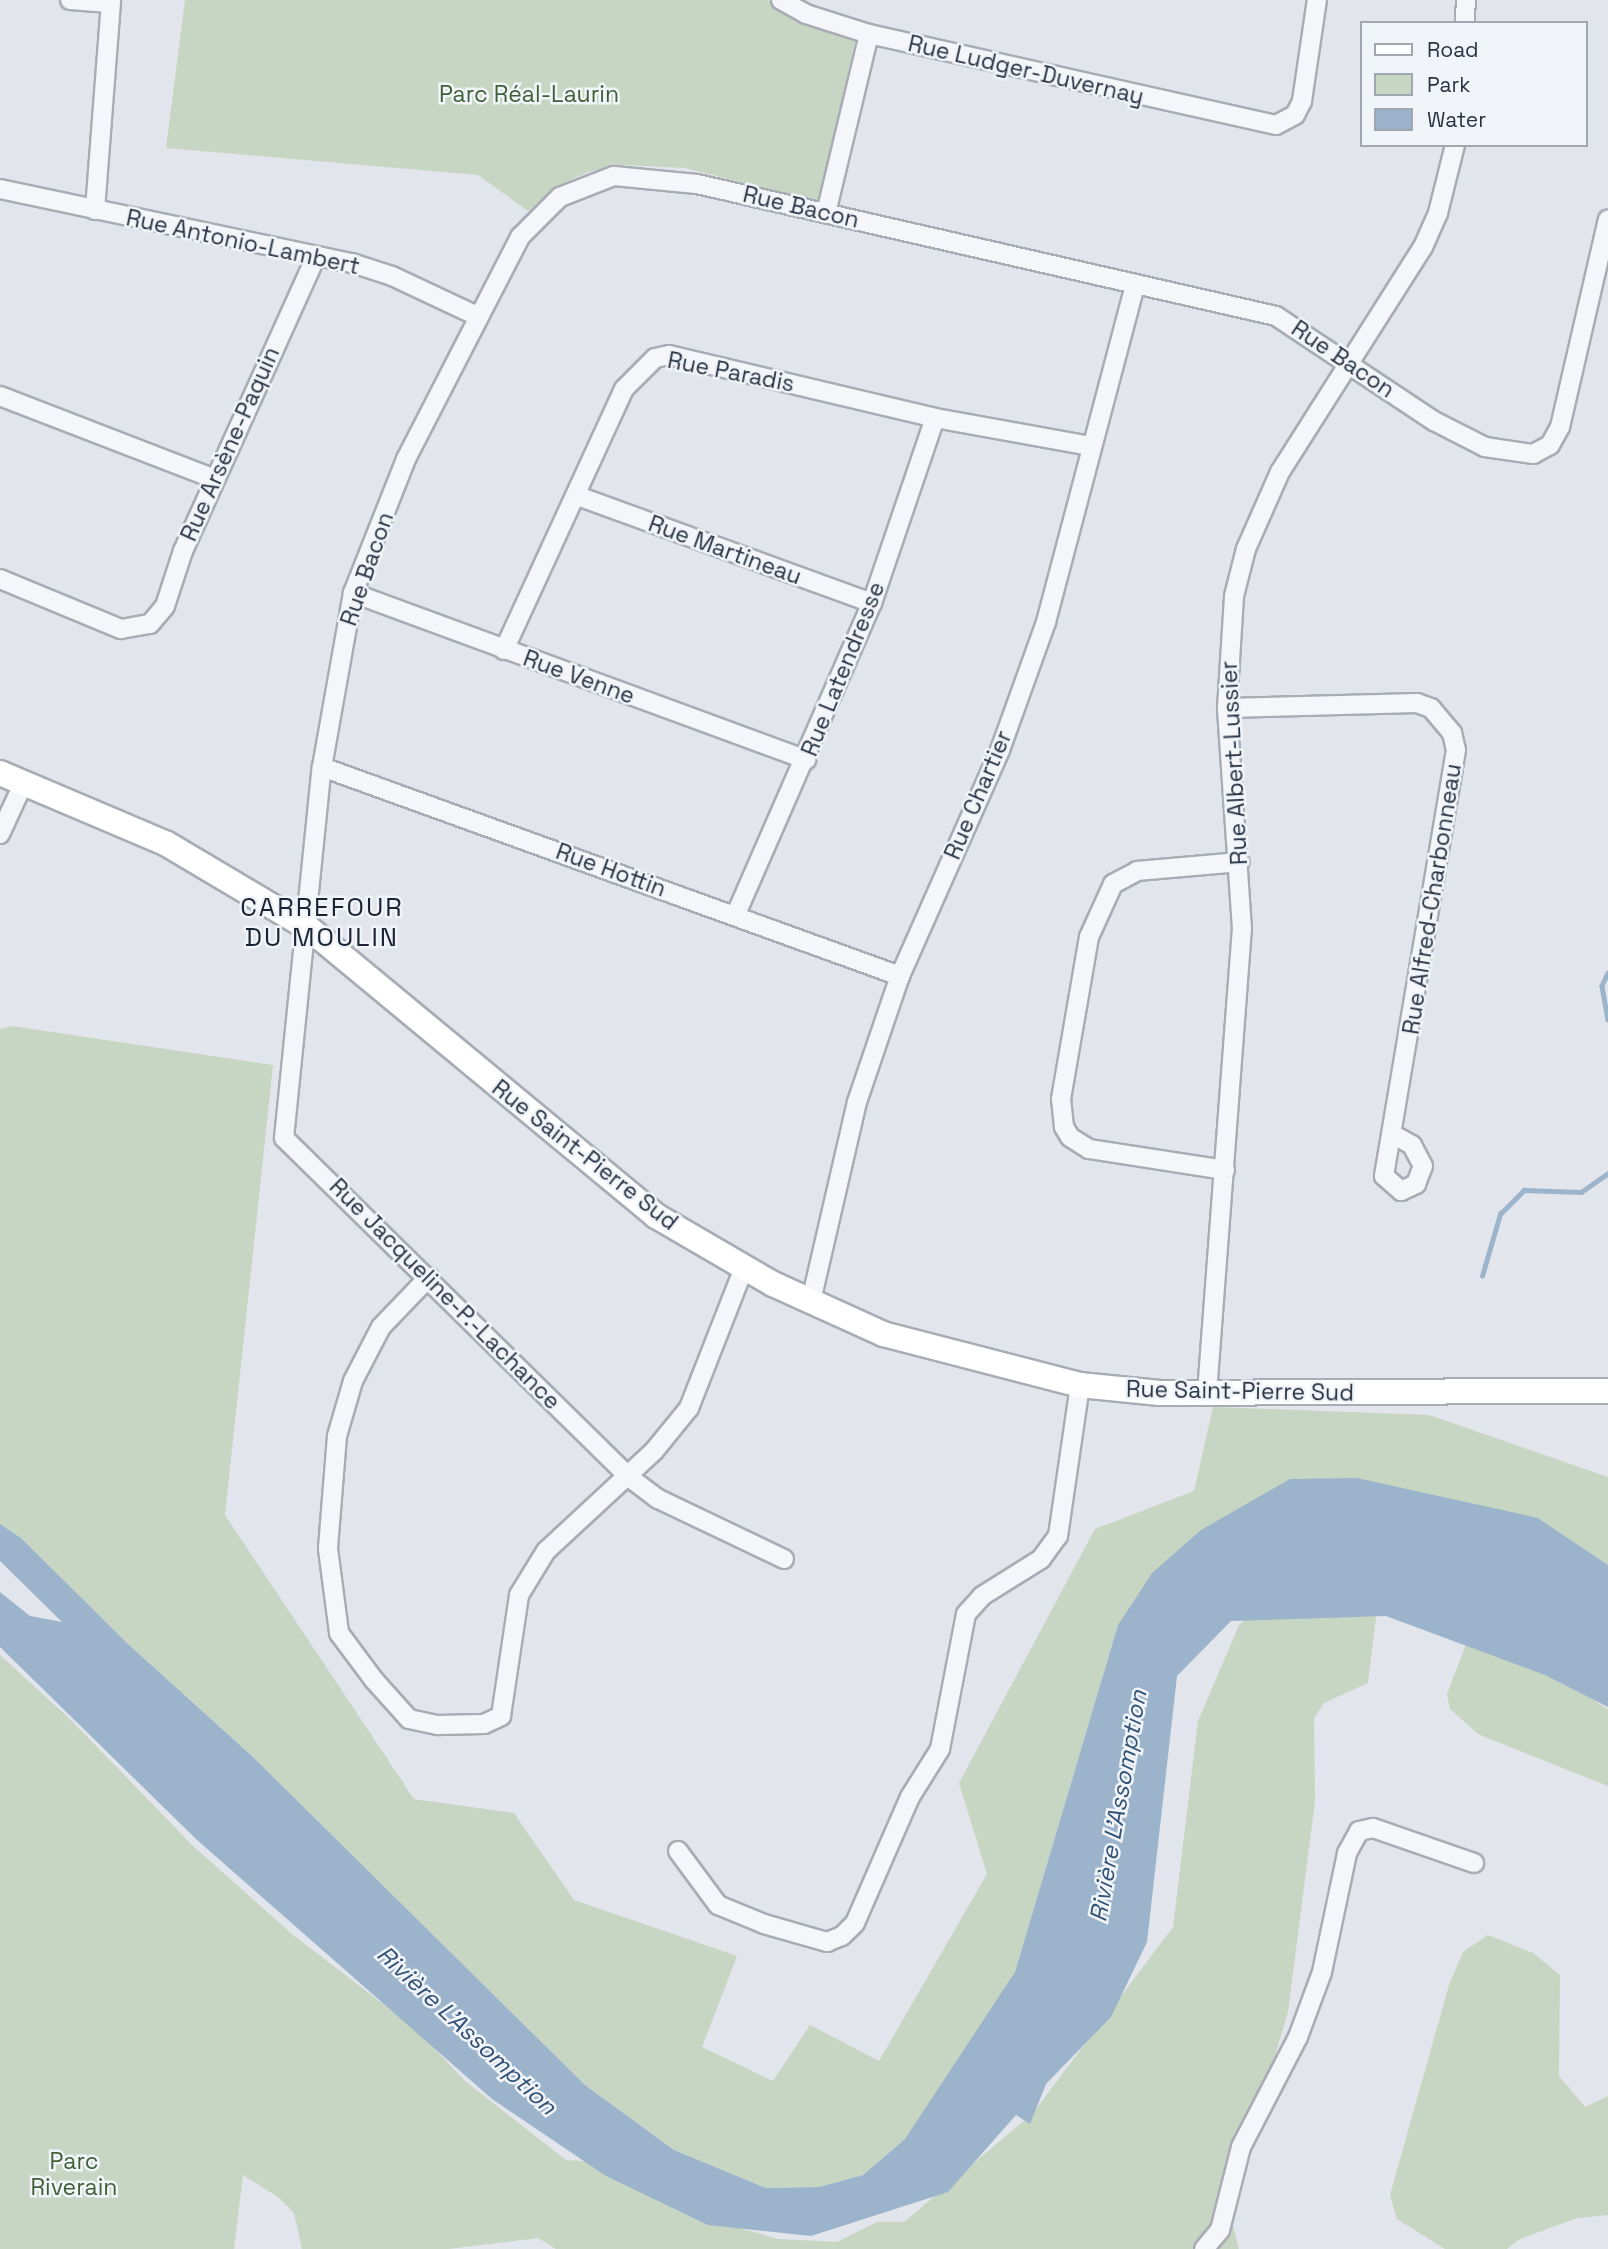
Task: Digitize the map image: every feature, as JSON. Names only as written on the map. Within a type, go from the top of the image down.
[{"type":"street","points":[[70,0],[110,2],[95,210]]},
{"type":"street","name":"Rue Ludger-Duvernay","points":[[781,0],[806,14],[869,34],[1276,125],[1295,115],[1302,101],[1317,0]]},
{"type":"street","points":[[1465,21],[1466,0]]},
{"type":"street","points":[[826,213],[869,34]]},
{"type":"street","name":"Rue Albert-Lussier","points":[[1208,1393],[1242,929],[1240,862],[1227,708],[1229,626],[1244,553],[1280,472],[1423,247],[1438,213],[1454,147]]},
{"type":"street","name":"Rue Bacon","points":[[307,928],[322,767],[353,593],[406,459],[479,317],[534,218],[560,197],[614,176],[661,177],[1276,316],[1434,421],[1485,447],[1533,454],[1550,445],[1560,427],[1608,219]]},
{"type":"street","name":"Rue Antonio-Lambert","points":[[0,189],[392,276],[479,317]]},
{"type":"street","name":"Rue Arsène-Paquin","points":[[0,579],[121,629],[144,628],[165,607],[215,479],[316,257]]},
{"type":"street","name":"Rue Chartier","points":[[811,1301],[857,1102],[900,975],[1000,750],[1046,622],[1135,285]]},
{"type":"street","name":"Rue Paradis","points":[[504,650],[578,496],[624,388],[645,365],[669,355],[934,418],[1091,446]]},
{"type":"street","points":[[0,396],[215,479]]},
{"type":"street","name":"Rue Latendresse","points":[[736,914],[806,760],[872,603],[934,418]]},
{"type":"street","name":"Rue Martineau","points":[[578,496],[872,603]]},
{"type":"street","name":"Rue Venne","points":[[353,593],[806,760]]},
{"type":"street","name":"Rue Alfred-Charbonneau","points":[[1227,708],[1417,703],[1431,708],[1452,733],[1456,750],[1394,1135]]},
{"type":"street","name":"Rue Hottin","points":[[322,767],[900,975]]},
{"type":"street","name":"Rue Saint-Pierre Sud","points":[[0,773],[167,844],[307,928],[656,1216],[744,1268],[883,1334],[1080,1385],[1208,1393],[1608,1391]]},
{"type":"street","points":[[0,834],[24,782]]},
{"type":"street","points":[[1225,1170],[1089,1149],[1070,1137],[1065,1127],[1061,1099],[1089,937],[1113,884],[1137,871],[1240,862]]},
{"type":"street","name":"Rue Jacqueline-P.-Lachance","points":[[307,928],[284,1138],[429,1277],[628,1476],[657,1499],[784,1559]]},
{"type":"street","points":[[429,1277],[381,1327],[353,1381],[337,1436],[328,1549],[339,1633],[409,1719],[438,1725],[484,1724],[501,1716],[519,1595],[546,1551],[628,1476],[689,1408],[744,1268]]},
{"type":"street","points":[[678,1851],[718,1905],[764,1924],[827,1942],[855,1923],[910,1797],[940,1749],[966,1614],[982,1596],[1041,1559],[1058,1536],[1080,1385]]},
{"type":"street","points":[[1204,2249],[1220,2230],[1241,2147],[1303,2024],[1322,1972],[1347,1853],[1359,1831],[1373,1828],[1474,1863]]},
{"type":"green space","name":"Parc Réal-Laurin","points":[[185,0],[768,0],[813,27],[855,41],[819,202],[685,168],[625,165],[588,172],[559,185],[528,211],[478,175],[166,148]]},
{"type":"green space","points":[[12,1026],[273,1065],[225,1515],[414,1799],[514,1813],[574,1900],[737,1956],[702,2047],[773,2081],[810,2025],[879,2061],[987,1874],[959,1783],[1095,1529],[1194,1491],[1213,1407],[1429,1415],[1608,1477],[1608,1565],[1538,1518],[1118,1625],[1015,1972],[989,2015],[905,2139],[863,2175],[819,2187],[766,2188],[674,2150],[585,2085],[253,1757],[128,1644],[21,1538],[0,1524],[0,1029]]},
{"type":"green space","name":"Parc Riverain","points":[[1267,1599],[1377,1609],[1368,1683],[1324,1703],[1314,1718],[1315,1801],[1288,2012],[1229,2211],[1239,2249],[556,2249],[538,2238],[448,2249],[302,2249],[294,2213],[278,2197],[243,2175],[234,2249],[0,2249],[0,1655],[72,1721],[192,1845],[292,1934],[418,2031],[466,2082],[566,2160],[594,2162],[691,2214],[778,2239],[837,2242],[877,2222],[904,2222],[1033,2113],[1173,1927],[1198,1721],[1239,1625]]},
{"type":"green space","points":[[1467,1642],[1558,1678],[1608,1709],[1608,1786],[1478,1734],[1450,1709],[1447,1694]]},
{"type":"green space","points":[[1488,1935],[1533,1953],[1560,1975],[1559,2076],[1585,2107],[1608,2096],[1608,2215],[1577,2218],[1520,2239],[1507,2249],[1445,2249],[1397,2219],[1390,2195],[1449,1985],[1463,1952]]},
{"type":"water","name":"Rivière L'Assomption","points":[[1357,1478],[1538,1518],[1608,1565],[1608,1707],[1545,1675],[1386,1616],[1231,1621],[1177,1676],[1147,1942],[1111,2017],[1046,2084],[1030,2124],[1016,2115],[948,2192],[811,2236],[708,2225],[606,2176],[492,2099],[196,1839],[0,1647],[0,1592],[30,1616],[62,1622],[0,1561],[0,1524],[21,1538],[128,1644],[253,1757],[585,2085],[674,2150],[766,2188],[819,2187],[863,2175],[905,2139],[1015,1972],[1118,1625],[1152,1573],[1201,1530],[1290,1479]]},
{"type":"waterway","points":[[1608,973],[1602,986],[1608,1019]]},
{"type":"waterway","points":[[1482,1276],[1500,1214],[1524,1190],[1581,1192],[1608,1173]]},
{"type":"district","name":"CARREFOUR DU MOULIN","points":[[322,923]]}]
